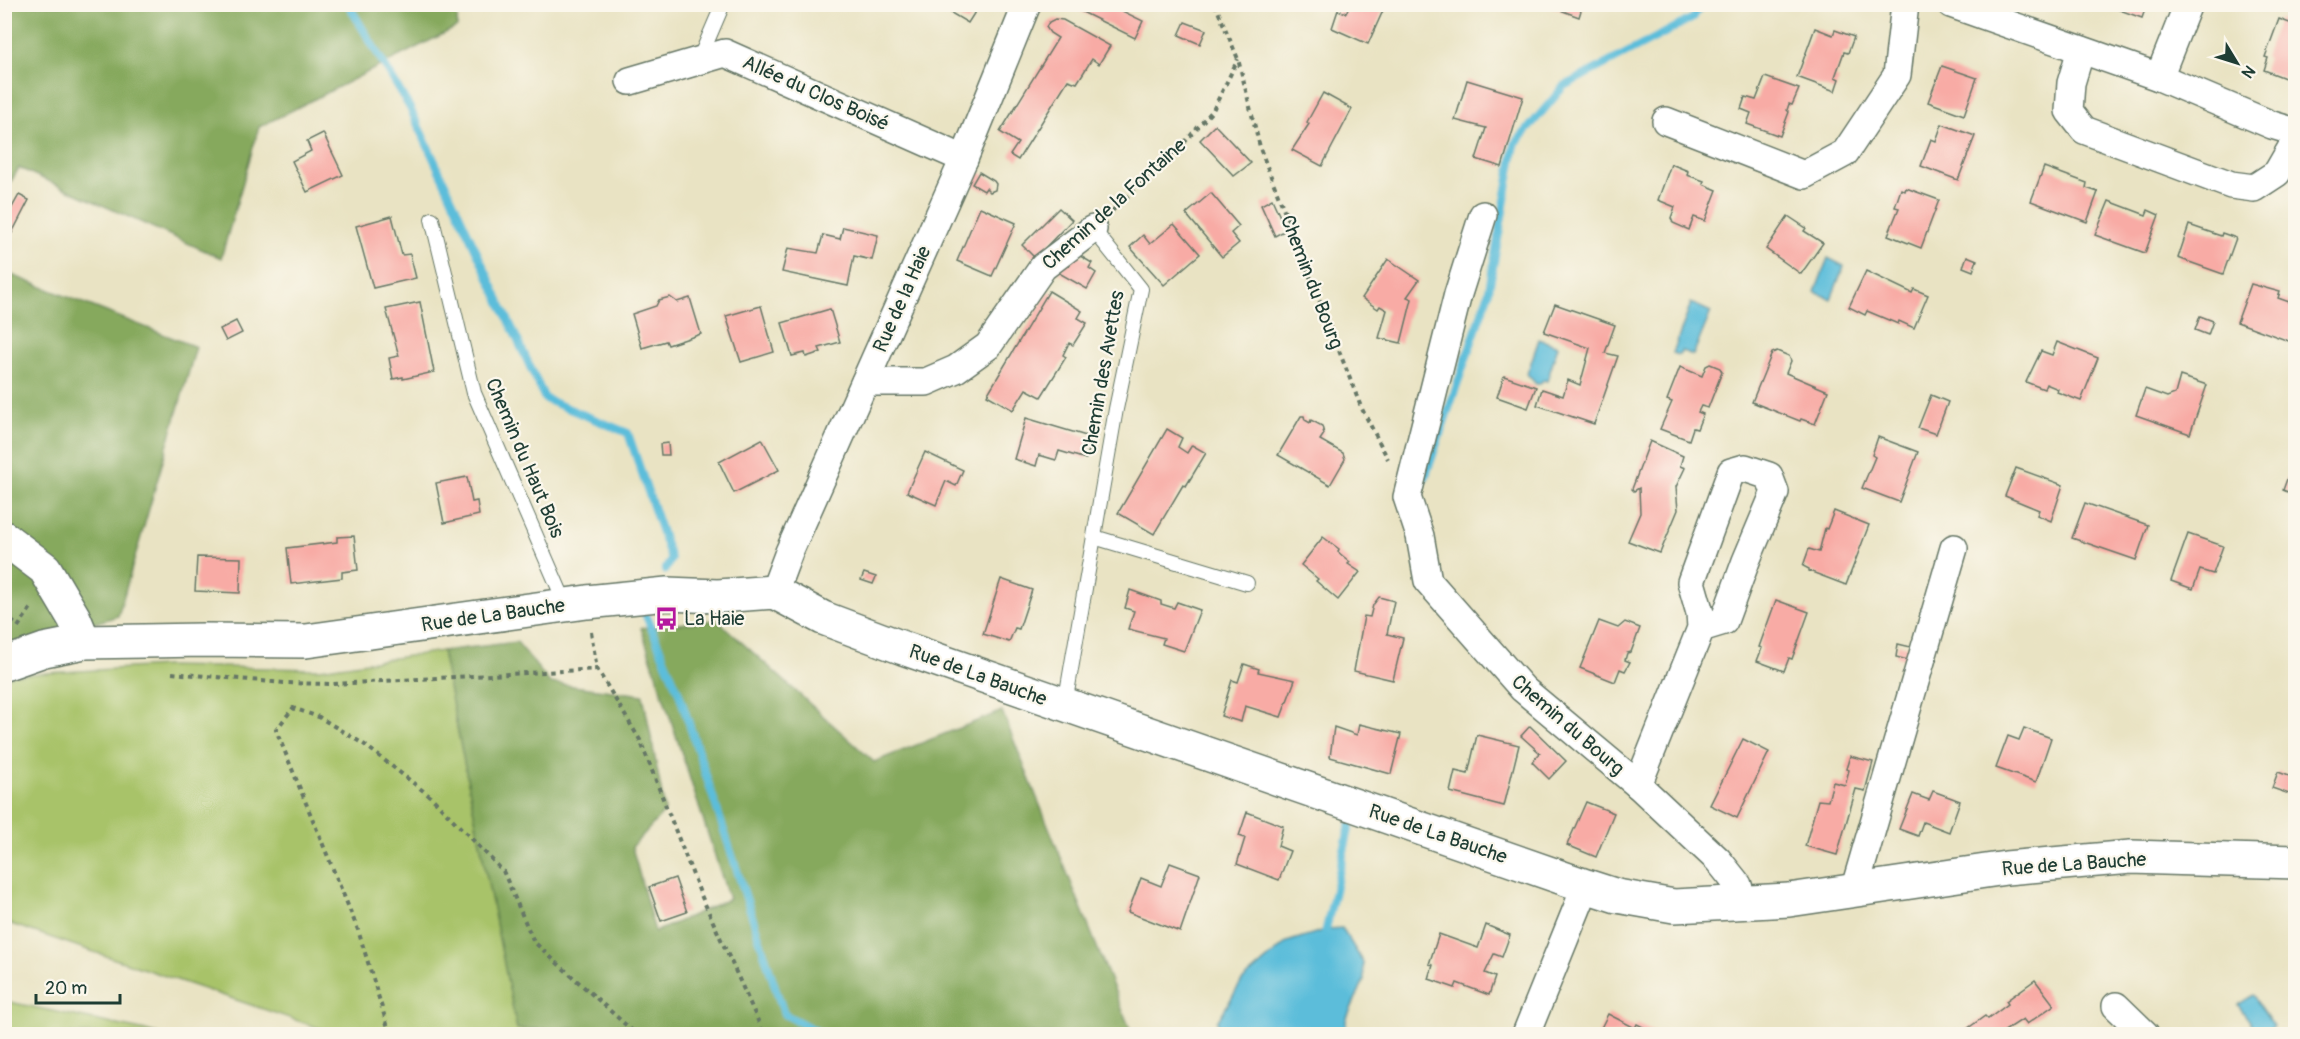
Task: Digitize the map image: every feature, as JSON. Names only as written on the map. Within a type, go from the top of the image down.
[{"type":"street","name":"Rue de la Haie","points":[[774,592],[789,552],[964,159],[1027,4]]},
{"type":"street","points":[[1666,121],[1804,176],[1845,153],[1897,75],[1905,4]]},
{"type":"street","points":[[1951,4],[2158,77],[2271,125],[2295,132]]},
{"type":"street","points":[[2158,77],[2188,4]]},
{"type":"street","points":[[2081,50],[2071,83],[2069,111],[2084,130],[2231,184],[2254,188],[2277,173],[2295,140]]},
{"type":"street","name":"Allée du Clos Boisé","points":[[630,81],[725,53],[964,159]]},
{"type":"street","points":[[1407,497],[1453,315],[1483,215]]},
{"type":"street","name":"Chemin de la Fontaine","points":[[865,382],[926,382],[956,369],[988,346],[1043,267],[1094,229]]},
{"type":"street","points":[[1638,785],[1701,628],[1700,612],[1691,582],[1731,472],[1745,468],[1769,476],[1775,492],[1724,621],[1701,628]]},
{"type":"street","name":"Chemin du Bourg","points":[[1407,497],[1420,536],[1428,581],[1523,689],[1638,785],[1718,860],[1738,885],[1743,903]]},
{"type":"street","points":[[4,538],[45,569],[74,618],[84,642]]},
{"type":"street","points":[[1854,891],[1954,548]]},
{"type":"street","name":"Rue de La Bauche","points":[[4,664],[44,650],[84,642],[306,641],[576,603],[667,594],[718,596],[774,592],[823,618],[1065,706],[1617,896],[1674,906],[1743,903],[1789,900],[2006,868],[2131,857],[2295,862]]},
{"type":"street","points":[[1526,1035],[1586,886]]},
{"type":"street","points":[[2116,1006],[2145,1035]]},
{"type":"lane","points":[[699,60],[723,4]]},
{"type":"lane","name":"Chemin du Haut Bois","points":[[432,219],[474,393],[576,603]]},
{"type":"lane","name":"Chemin des Avettes","points":[[1065,706],[1116,409],[1141,289],[1094,229]]},
{"type":"lane","points":[[1094,537],[1248,583]]},
{"type":"path","points":[[1215,4],[1238,58]]},
{"type":"path","name":"Chemin de la Fontaine","points":[[1094,229],[1184,143],[1213,110],[1238,58]]},
{"type":"path","name":"Chemin du Bourg","points":[[1238,58],[1261,151],[1361,407],[1407,497]]},
{"type":"path","points":[[576,603],[597,669],[640,740],[700,893],[764,1035]]},
{"type":"path","points":[[4,615],[18,626]]},
{"type":"path","points":[[169,673],[284,683],[332,684],[597,669]]},
{"type":"path","points":[[390,1035],[358,930],[276,730],[293,708],[319,717],[365,745],[431,797],[503,871],[534,942],[636,1035]]},
{"type":"green space","points":[[458,4],[457,27],[259,127],[221,258],[19,168],[5,191],[4,21],[11,5]]},
{"type":"green space","points":[[4,272],[196,347],[118,616],[5,651]]},
{"type":"green space","points":[[717,620],[874,762],[1002,711],[1132,1034],[593,1034],[591,1029],[517,1029],[442,651],[517,642],[550,683],[643,695],[665,811],[632,847],[655,932],[729,899],[641,628]]},
{"type":"green space","points":[[442,651],[517,1029],[591,1029],[593,1034],[337,1034],[5,922],[4,680],[13,675],[164,666],[320,669]]},
{"type":"green space","points":[[5,1001],[160,1034],[5,1034]]},
{"type":"water","points":[[1828,258],[1844,266],[1831,299],[1815,292]]},
{"type":"water","points":[[1691,303],[1711,312],[1693,355],[1682,351],[1679,355],[1673,353]]},
{"type":"water","points":[[1539,339],[1558,346],[1547,381],[1543,380],[1540,384],[1536,384],[1527,374]]},
{"type":"water","points":[[1342,928],[1363,962],[1364,980],[1346,1020],[1346,1034],[1222,1034],[1217,1022],[1242,981],[1287,942],[1328,929]]},
{"type":"water","points":[[2253,995],[2274,1026],[2263,1034],[2259,1034],[2238,1005]]},
{"type":"building","points":[[943,4],[980,4],[968,23],[941,7]]},
{"type":"building","points":[[1066,4],[1118,4],[1116,8],[1143,21],[1135,38]]},
{"type":"building","points":[[1350,4],[1386,4],[1368,44],[1332,28],[1338,10],[1346,13]]},
{"type":"building","points":[[1544,4],[1583,4],[1579,17]]},
{"type":"building","points":[[2147,4],[2142,18],[2106,5],[2103,8],[2094,5]]},
{"type":"building","points":[[1055,19],[1063,20],[1110,46],[1099,64],[1092,59],[1077,83],[1068,80],[1018,160],[1010,155],[1018,143],[1000,132],[1058,38],[1046,27]]},
{"type":"building","points":[[2279,19],[2295,25],[2293,81],[2264,70],[2268,58],[2265,57]]},
{"type":"building","points":[[1185,22],[1206,30],[1200,44],[1179,35]]},
{"type":"building","points":[[1815,28],[1833,35],[1835,30],[1854,37],[1848,53],[1844,52],[1835,77],[1839,79],[1835,91],[1797,77]]},
{"type":"building","points":[[1942,66],[1977,78],[1964,115],[1928,102]]},
{"type":"building","points":[[1765,77],[1799,89],[1792,105],[1789,104],[1787,110],[1789,112],[1780,136],[1747,124],[1751,113],[1741,109],[1745,97],[1756,100]]},
{"type":"building","points":[[1467,80],[1523,97],[1502,167],[1476,159],[1486,128],[1455,120]]},
{"type":"building","points":[[1323,93],[1352,109],[1322,166],[1292,150],[1309,124],[1307,122]]},
{"type":"building","points":[[1942,124],[1975,136],[1958,180],[1921,166],[1931,139],[1936,141]]},
{"type":"building","points":[[1215,125],[1251,163],[1234,176],[1200,140]]},
{"type":"building","points":[[323,133],[343,175],[307,192],[292,161],[311,151],[307,141]]},
{"type":"building","points":[[1671,164],[1688,171],[1687,175],[1704,181],[1703,184],[1717,190],[1705,221],[1694,217],[1689,230],[1673,223],[1671,218],[1675,207],[1658,200]]},
{"type":"building","points":[[2044,167],[2087,183],[2086,188],[2098,192],[2087,222],[2031,201]]},
{"type":"building","points":[[979,172],[994,181],[995,190],[990,192],[986,188],[984,191],[972,184]]},
{"type":"building","points":[[1906,188],[1939,200],[1921,248],[1888,235],[1899,208],[1895,207],[1901,189],[1905,191]]},
{"type":"building","points":[[1211,193],[1239,226],[1231,233],[1239,243],[1222,257],[1186,214]]},
{"type":"building","points":[[19,195],[29,200],[12,233],[4,229],[4,222]]},
{"type":"building","points":[[1272,199],[1286,230],[1275,236],[1261,205]]},
{"type":"building","points":[[2109,201],[2146,215],[2148,210],[2159,215],[2145,253],[2095,235]]},
{"type":"building","points":[[980,207],[1016,223],[992,276],[957,261]]},
{"type":"building","points":[[1059,208],[1072,220],[1035,258],[1022,245]]},
{"type":"building","points":[[392,216],[402,255],[410,254],[416,278],[373,288],[356,226]]},
{"type":"building","points":[[1788,216],[1806,228],[1804,231],[1823,243],[1801,274],[1766,249]]},
{"type":"building","points":[[1174,224],[1200,254],[1164,285],[1130,247],[1143,235],[1150,244]]},
{"type":"building","points":[[2189,225],[2221,236],[2222,233],[2236,238],[2223,274],[2178,258]]},
{"type":"building","points":[[843,227],[878,235],[872,260],[854,256],[848,286],[782,272],[788,248],[818,253],[823,235],[840,239]]},
{"type":"building","points":[[1072,251],[1092,263],[1089,268],[1096,273],[1087,289],[1059,273]]},
{"type":"building","points":[[1967,256],[1977,260],[1973,271],[1963,267]]},
{"type":"building","points":[[1388,259],[1419,280],[1407,297],[1412,299],[1401,343],[1379,338],[1387,310],[1380,306],[1378,309],[1362,298]]},
{"type":"building","points":[[1866,271],[1912,293],[1914,289],[1928,295],[1914,328],[1867,311],[1865,315],[1849,307]]},
{"type":"building","points":[[2251,284],[2280,292],[2278,298],[2295,304],[2294,343],[2237,322]]},
{"type":"building","points":[[1049,291],[1082,311],[1078,318],[1087,323],[1073,345],[1069,343],[1063,355],[1066,357],[1041,397],[1026,389],[1013,410],[987,395]]},
{"type":"building","points":[[670,297],[677,302],[690,298],[701,334],[668,345],[666,341],[642,348],[632,314],[656,306],[659,300]]},
{"type":"building","points":[[420,302],[434,372],[393,379],[389,358],[399,356],[386,309]]},
{"type":"building","points":[[1555,304],[1615,325],[1605,353],[1618,356],[1594,424],[1537,405],[1542,389],[1563,396],[1568,380],[1580,385],[1590,348],[1544,332]]},
{"type":"building","points":[[761,306],[774,352],[741,362],[726,316]]},
{"type":"building","points":[[830,309],[840,342],[819,348],[821,352],[806,357],[805,353],[792,356],[782,323]]},
{"type":"building","points":[[2200,316],[2213,321],[2208,335],[2195,330]]},
{"type":"building","points":[[236,321],[242,333],[226,341],[220,329]]},
{"type":"building","points":[[2057,342],[2098,358],[2081,401],[2057,392],[2058,389],[2046,384],[2044,389],[2026,382],[2041,351],[2052,355]]},
{"type":"building","points":[[1777,351],[1789,356],[1791,361],[1786,373],[1828,391],[1815,424],[1801,419],[1800,421],[1752,402],[1772,353]]},
{"type":"building","points":[[1710,364],[1720,368],[1722,372],[1708,408],[1701,406],[1698,412],[1703,414],[1697,429],[1693,428],[1689,440],[1660,429],[1672,402],[1667,400],[1680,367],[1702,376],[1706,366]]},
{"type":"building","points":[[1504,376],[1536,387],[1528,408],[1497,397]]},
{"type":"building","points":[[2180,376],[2207,385],[2190,434],[2136,415],[2145,389],[2167,397],[2175,394]]},
{"type":"building","points":[[1931,395],[1948,402],[1936,434],[1918,428]]},
{"type":"building","points":[[1301,416],[1304,416],[1305,420],[1310,423],[1311,420],[1322,426],[1324,434],[1320,440],[1343,453],[1345,459],[1330,485],[1278,455]]},
{"type":"building","points":[[1026,418],[1093,438],[1086,459],[1059,451],[1056,460],[1039,455],[1036,466],[1014,459]]},
{"type":"building","points":[[1167,429],[1182,438],[1178,447],[1187,453],[1192,445],[1206,453],[1186,486],[1183,485],[1154,534],[1118,513]]},
{"type":"building","points":[[1878,437],[1918,452],[1899,502],[1862,488],[1875,457],[1872,455]]},
{"type":"building","points":[[762,439],[779,470],[734,493],[719,462]]},
{"type":"building","points":[[1650,441],[1683,456],[1680,466],[1685,468],[1676,487],[1678,510],[1660,553],[1628,541],[1640,513],[1639,488],[1634,491],[1632,489]]},
{"type":"building","points":[[668,443],[669,455],[661,455],[660,444]]},
{"type":"building","points":[[925,452],[963,470],[956,486],[946,481],[936,505],[907,492]]},
{"type":"building","points":[[2295,457],[2295,495],[2283,490]]},
{"type":"building","points":[[2016,468],[2063,485],[2051,521],[2037,515],[2039,510],[2005,496]]},
{"type":"building","points":[[467,477],[472,502],[477,501],[479,515],[444,523],[436,483]]},
{"type":"building","points":[[2085,503],[2148,525],[2136,560],[2072,538]]},
{"type":"building","points":[[1834,511],[1869,525],[1846,585],[1809,571],[1803,566],[1809,549],[1819,552],[1825,528],[1827,529]]},
{"type":"building","points":[[2188,534],[2223,546],[2213,574],[2200,570],[2193,589],[2171,581]]},
{"type":"building","points":[[354,536],[358,570],[342,572],[342,578],[291,584],[287,548],[337,542],[337,537]]},
{"type":"building","points":[[1323,537],[1339,549],[1338,552],[1350,562],[1348,564],[1360,572],[1338,600],[1301,565]]},
{"type":"building","points":[[197,557],[241,558],[240,593],[195,591]]},
{"type":"building","points":[[864,573],[876,577],[873,584],[861,580]]},
{"type":"building","points":[[1001,579],[1032,590],[1019,629],[1015,628],[1009,642],[983,634]]},
{"type":"building","points":[[1130,590],[1174,608],[1177,602],[1200,610],[1184,651],[1162,644],[1164,638],[1128,629],[1134,611],[1125,608]]},
{"type":"building","points":[[1379,597],[1394,601],[1387,634],[1403,638],[1393,680],[1354,671],[1364,616],[1370,617],[1373,605]]},
{"type":"building","points":[[1776,600],[1809,612],[1792,659],[1789,658],[1784,671],[1757,661],[1762,648],[1759,647]]},
{"type":"building","points":[[1599,621],[1618,628],[1625,622],[1640,628],[1631,652],[1627,653],[1625,660],[1630,662],[1625,671],[1620,669],[1615,682],[1580,668]]},
{"type":"building","points":[[1898,644],[1911,647],[1908,660],[1896,657]]},
{"type":"building","points":[[1244,664],[1259,669],[1258,672],[1295,680],[1281,717],[1245,706],[1241,722],[1221,716],[1232,680],[1238,682]]},
{"type":"building","points":[[1359,724],[1401,734],[1391,774],[1330,757],[1334,727],[1357,735]]},
{"type":"building","points":[[1530,726],[1566,761],[1549,779],[1532,762],[1540,753],[1521,736]]},
{"type":"building","points":[[2024,728],[2051,738],[2036,782],[1996,768],[2008,736],[2019,740]]},
{"type":"building","points":[[1477,735],[1519,745],[1504,806],[1450,792],[1455,771],[1468,774]]},
{"type":"building","points":[[1743,739],[1769,752],[1737,818],[1710,805]]},
{"type":"building","points":[[1850,756],[1873,762],[1865,791],[1856,789],[1837,855],[1805,846],[1818,800],[1828,801],[1833,782],[1845,785]]},
{"type":"building","points":[[2278,772],[2295,778],[2295,796],[2272,788]]},
{"type":"building","points":[[1933,791],[1960,801],[1949,832],[1923,822],[1918,836],[1899,829],[1913,794],[1929,800]]},
{"type":"building","points":[[1586,802],[1614,813],[1596,857],[1567,845]]},
{"type":"building","points":[[1247,812],[1283,826],[1278,846],[1290,851],[1279,880],[1237,864],[1245,838],[1239,836]]},
{"type":"building","points":[[1170,863],[1200,874],[1180,932],[1128,912],[1141,878],[1161,886]]},
{"type":"building","points":[[675,878],[687,912],[661,921],[649,887]]},
{"type":"building","points":[[1486,925],[1510,935],[1502,957],[1494,954],[1485,973],[1495,977],[1489,995],[1457,983],[1455,988],[1429,979],[1433,965],[1429,964],[1439,934],[1478,948]]},
{"type":"building","points":[[2035,980],[2054,1005],[2027,1024],[2023,1019],[2000,1034],[1960,1034],[1985,1016],[1988,1019],[2008,1004],[2006,1001]]},
{"type":"building","points":[[1608,1014],[1635,1028],[1637,1024],[1657,1034],[1598,1034]]},
{"type":"waterway","points":[[348,4],[410,108],[545,399],[628,433],[671,559],[665,570]]},
{"type":"waterway","points":[[1425,478],[1488,295],[1515,144],[1564,86],[1693,18],[1701,4]]},
{"type":"waterway","points":[[643,609],[679,693],[784,1014],[822,1034]]},
{"type":"waterway","points":[[1324,938],[1350,825]]},
{"type":"place","name":"La Haie","points":[[666,618]]}]
